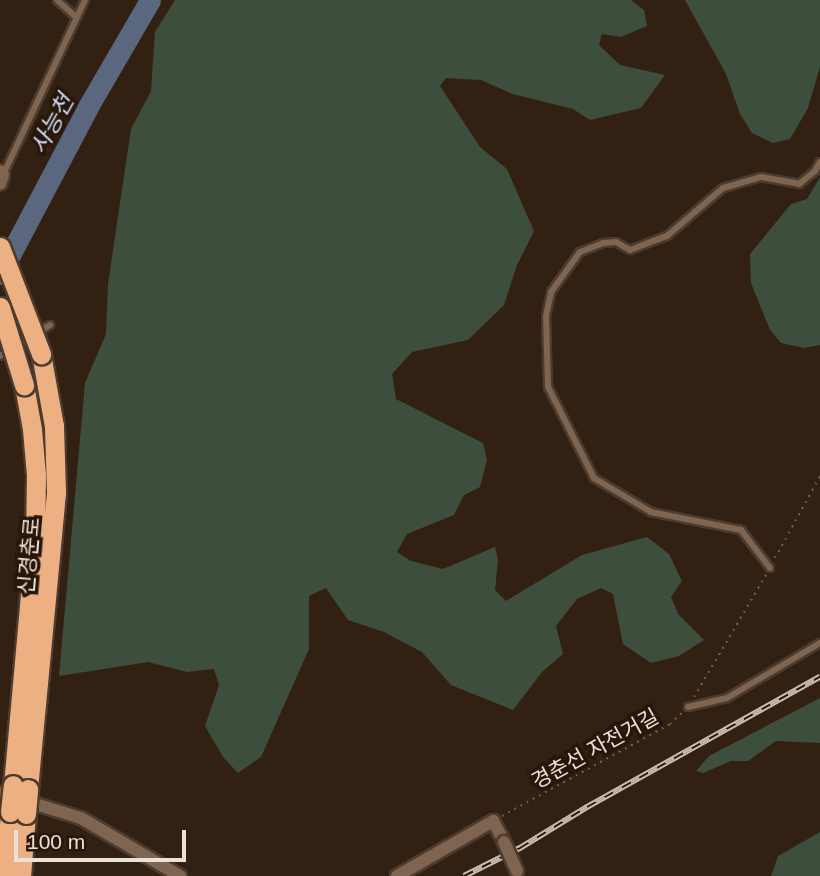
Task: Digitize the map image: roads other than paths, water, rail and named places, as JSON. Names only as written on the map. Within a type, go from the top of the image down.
[{"type":"highway","name":"신경춘로","points":[[0,247],[41,354],[54,426],[56,491],[13,789]]},
{"type":"highway","name":"신경춘로","points":[[0,307],[24,385],[32,429],[36,475],[35,539],[13,789],[18,813],[21,876]]},
{"type":"highway","name":"신경춘로","points":[[5,876],[18,813]]},
{"type":"street","points":[[13,789],[80,818],[180,876]]},
{"type":"street","points":[[397,876],[493,821],[518,873]]},
{"type":"lane","points":[[57,0],[75,17]]},
{"type":"lane","points":[[1,176],[85,0]]},
{"type":"lane","points":[[770,568],[741,530],[651,512],[594,478],[548,387],[546,316],[551,292],[580,252],[603,243],[616,242],[630,250],[667,236],[723,188],[761,177],[799,184],[815,171],[820,162]]},
{"type":"lane","points":[[0,356],[50,325]]},
{"type":"lane","points":[[688,707],[727,698],[820,643]]},
{"type":"waterway","name":"사능천","points":[[0,274],[89,105],[150,0]]},
{"type":"railway","points":[[464,876],[520,848],[587,807],[820,677]]}]
